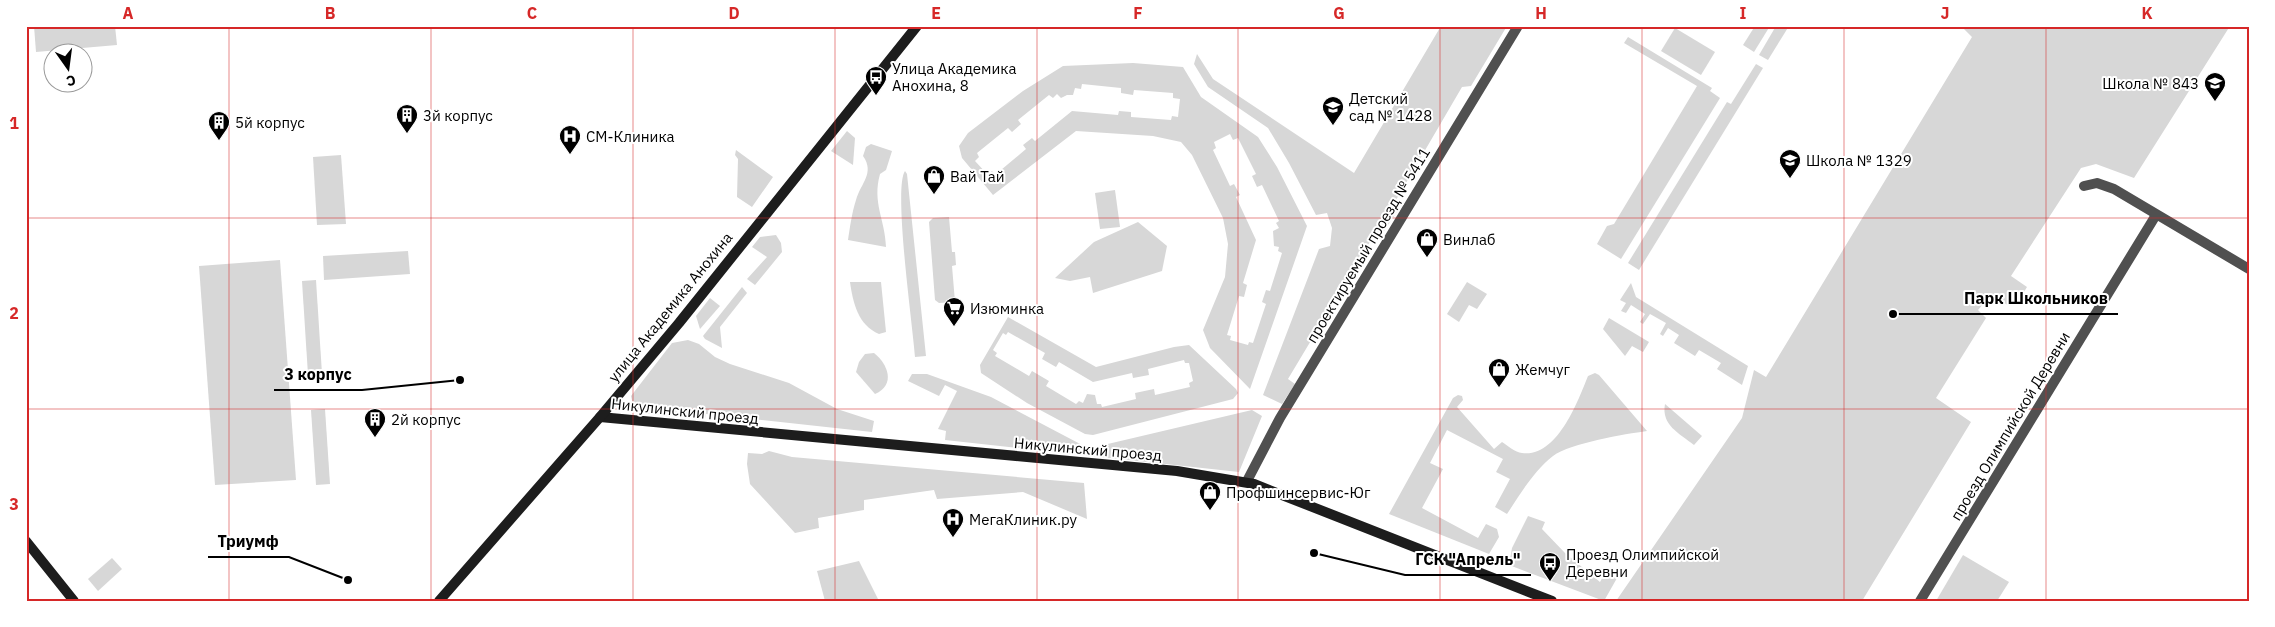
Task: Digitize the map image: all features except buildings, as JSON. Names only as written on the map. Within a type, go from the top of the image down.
[{"type":"street","name":"улица Академика Анохина","points":[[439,601],[600,417],[679,323],[917,26]]},
{"type":"street","name":"проектируемый проезд № 5411","points":[[1247,481],[1280,418],[1518,26]]},
{"type":"street","points":[[2084,186],[2098,183],[2109,186],[2249,270]]},
{"type":"street","name":"проезд Олимпийской Деревни","points":[[1920,601],[2156,215]]},
{"type":"street","name":"Никулинский проезд","points":[[600,417],[1177,471],[1247,481],[1552,601]]},
{"type":"street","points":[[26,541],[74,601]]},
{"type":"shaded area","points":[[34,26],[115,26],[117,45],[92,47],[92,42],[42,42],[42,51],[36,52]]},
{"type":"shaded area","points":[[1441,26],[1507,26],[1471,86],[1462,87],[1396,200],[1398,210],[1378,240],[1370,242],[1288,379],[1295,384],[1282,404],[1263,395],[1319,249],[1330,246],[1332,228],[1327,213],[1316,215],[1268,128],[1208,87],[1194,64],[1197,54],[1213,79],[1354,173]]},
{"type":"shaded area","points":[[1755,26],[1770,26],[1754,52],[1743,45]]},
{"type":"shaded area","points":[[1776,26],[1789,26],[1768,60],[1759,55]]},
{"type":"shaded area","points":[[1961,26],[2230,26],[2134,178],[2096,164],[2081,168],[2011,276],[2027,287],[2016,305],[2010,306],[1990,296],[1978,310],[1986,318],[1936,398],[1971,422],[1862,601],[1616,601],[1742,418],[1754,370],[1766,377],[1972,37]]},
{"type":"shaded area","points":[[1675,28],[1715,52],[1701,75],[1661,51]]},
{"type":"shaded area","points":[[1628,37],[1712,88],[1710,91],[1720,98],[1621,259],[1597,244],[1607,226],[1614,224],[1697,86],[1624,43]]},
{"type":"shaded area","points":[[1133,63],[1183,67],[1201,97],[1258,137],[1277,167],[1307,226],[1250,389],[1210,348],[1203,330],[1225,277],[1228,244],[1223,218],[1192,155],[1181,142],[1153,136],[1076,131],[993,195],[962,158],[959,146],[968,133],[1023,91],[1063,66]],"holes":[[[1082,84],[1121,88],[1121,93],[1133,95],[1134,90],[1173,93],[1173,98],[1180,99],[1178,117],[1172,116],[1171,120],[1131,117],[1131,112],[1119,111],[1118,115],[1072,111],[1035,141],[1032,138],[1023,145],[1026,149],[995,175],[992,171],[988,175],[975,161],[979,157],[977,153],[1008,128],[1012,132],[1021,124],[1018,120],[1049,95],[1053,98],[1057,94],[1061,98],[1073,95],[1075,88],[1081,89]],[[1230,134],[1233,140],[1238,138],[1256,174],[1252,176],[1257,187],[1262,185],[1279,221],[1276,223],[1279,228],[1273,231],[1274,246],[1279,247],[1278,251],[1282,253],[1270,291],[1266,290],[1262,302],[1266,304],[1253,343],[1249,342],[1248,345],[1230,340],[1231,336],[1227,335],[1239,296],[1244,297],[1247,285],[1243,283],[1256,240],[1236,197],[1240,195],[1234,184],[1230,186],[1213,150],[1216,148],[1214,142]]]},
{"type":"shaded area","points":[[1756,64],[1763,68],[1639,270],[1628,263],[1727,102],[1731,104]]},
{"type":"shaded area","points":[[847,131],[855,138],[853,165],[831,151]]},
{"type":"shaded area","points":[[871,144],[892,151],[886,170],[880,174],[877,194],[886,247],[848,240],[858,194],[866,178],[868,168],[863,156],[866,147]]},
{"type":"shaded area","points":[[736,150],[773,177],[752,207],[737,197],[738,159],[735,155]]},
{"type":"shaded area","points":[[341,155],[346,224],[317,225],[313,157]]},
{"type":"shaded area","points":[[905,171],[907,174],[926,356],[915,357],[902,230],[902,183]]},
{"type":"shaded area","points":[[1115,190],[1120,227],[1100,229],[1095,193]]},
{"type":"shaded area","points":[[949,217],[952,252],[955,252],[956,265],[952,266],[955,302],[939,303],[935,300],[929,222],[933,218]]},
{"type":"shaded area","points":[[1138,222],[1167,246],[1162,271],[1093,293],[1090,277],[1070,281],[1055,278],[1094,242]]},
{"type":"shaded area","points":[[776,235],[781,243],[782,252],[755,285],[747,279],[767,257],[752,247],[760,237]]},
{"type":"shaded area","points":[[408,251],[410,274],[324,280],[323,256]]},
{"type":"shaded area","points":[[280,260],[296,480],[215,485],[199,266]]},
{"type":"shaded area","points":[[316,280],[322,374],[308,375],[302,281]]},
{"type":"shaded area","points":[[850,282],[881,282],[886,332],[879,334],[861,319],[855,305]]},
{"type":"shaded area","points":[[1467,282],[1487,294],[1477,309],[1469,305],[1459,322],[1447,314]]},
{"type":"shaded area","points":[[1631,283],[1636,297],[1748,366],[1742,385],[1717,369],[1721,363],[1699,350],[1695,356],[1674,343],[1679,335],[1668,328],[1663,336],[1660,334],[1666,323],[1650,314],[1643,324],[1640,322],[1645,314],[1631,305],[1626,313],[1621,311],[1626,303],[1620,300]]},
{"type":"shaded area","points":[[742,287],[747,293],[720,327],[722,348],[703,336]]},
{"type":"shaded area","points":[[710,298],[720,306],[700,329],[696,316]]},
{"type":"shaded area","points":[[1008,317],[1096,367],[1174,347],[1189,345],[1238,393],[1233,399],[1093,435],[1085,434],[1027,403],[981,373],[980,365]],"holes":[[[1008,332],[1045,353],[1042,359],[1056,367],[1059,362],[1093,382],[1132,373],[1133,378],[1149,375],[1148,369],[1184,360],[1185,363],[1189,363],[1193,381],[1189,383],[1190,387],[1155,395],[1154,389],[1135,393],[1136,399],[1102,407],[1101,404],[1097,404],[1095,395],[1087,394],[1083,403],[1079,401],[1076,404],[1046,386],[1049,381],[1032,371],[1029,376],[995,356],[997,353],[993,350],[1003,333],[1006,335]]]},
{"type":"shaded area","points":[[1609,318],[1649,342],[1643,352],[1632,346],[1625,356],[1603,329]]},
{"type":"shaded area","points":[[688,340],[699,344],[715,357],[730,364],[789,383],[837,409],[874,421],[872,432],[706,414],[705,419],[642,413],[634,409],[631,396],[672,343]]},
{"type":"shaded area","points":[[874,353],[883,363],[888,374],[886,385],[875,394],[856,372],[859,362],[865,354]]},
{"type":"shaded area","points":[[1595,373],[1599,375],[1647,431],[1585,443],[1561,451],[1546,462],[1533,476],[1507,514],[1495,507],[1510,479],[1496,472],[1503,459],[1447,430],[1430,463],[1443,469],[1422,508],[1478,538],[1486,524],[1497,529],[1499,537],[1489,554],[1389,514],[1453,398],[1458,395],[1462,396],[1463,400],[1457,407],[1494,449],[1502,442],[1522,453],[1534,452],[1546,447],[1556,437],[1572,413],[1588,376]]},
{"type":"shaded area","points":[[912,374],[927,374],[991,397],[1084,446],[1095,447],[1252,410],[1262,416],[1239,472],[945,440],[946,431],[938,429],[957,391],[945,385],[939,396],[908,381]]},
{"type":"shaded area","points":[[1665,404],[1702,436],[1694,445],[1668,423],[1664,411]]},
{"type":"shaded area","points":[[325,409],[330,484],[316,485],[311,410]]},
{"type":"shaded area","points":[[769,451],[792,457],[1084,483],[1087,519],[1023,492],[937,499],[934,490],[864,500],[864,510],[818,518],[819,528],[795,533],[750,484],[747,464],[748,453],[762,454]]},
{"type":"shaded area","points":[[1528,516],[1545,522],[1542,529],[1565,553],[1600,582],[1605,573],[1612,576],[1621,571],[1604,601],[1509,565],[1512,548]]},
{"type":"shaded area","points":[[1963,555],[2009,582],[1997,601],[1936,601]]},
{"type":"shaded area","points":[[112,558],[122,569],[98,591],[88,579]]},
{"type":"shaded area","points":[[859,561],[879,601],[825,601],[817,571]]},
{"type":"place","name":"Улица Академика Анохина, 8","points":[[876,96]]},
{"type":"place","name":"Школа № 843","points":[[2215,102]]},
{"type":"place","name":"Детский сад № 1428","points":[[1333,126]]},
{"type":"place","name":"3й корпус","points":[[407,134]]},
{"type":"place","name":"5й корпус","points":[[219,141]]},
{"type":"place","name":"СМ-Клиника","points":[[570,155]]},
{"type":"place","name":"Школа № 1329","points":[[1790,179]]},
{"type":"place","name":"Вай Тай","points":[[934,195]]},
{"type":"place","name":"Винлаб","points":[[1427,258]]},
{"type":"place","name":"Парк Школьников","points":[[1893,314]]},
{"type":"place","name":"Изюминка","points":[[954,327]]},
{"type":"place","name":"3 корпус","points":[[460,380]]},
{"type":"place","name":"Жемчуг","points":[[1499,388]]},
{"type":"place","name":"2й корпус","points":[[375,438]]},
{"type":"place","name":"Профшинсервис-Юг","points":[[1210,511]]},
{"type":"place","name":"МегаКлиник.ру","points":[[953,538]]},
{"type":"place","name":"ГСК \"Апрель\"","points":[[1314,553]]},
{"type":"place","name":"Триумф","points":[[348,580]]},
{"type":"place","name":"Проезд Олимпийской Деревни","points":[[1550,582]]}]
